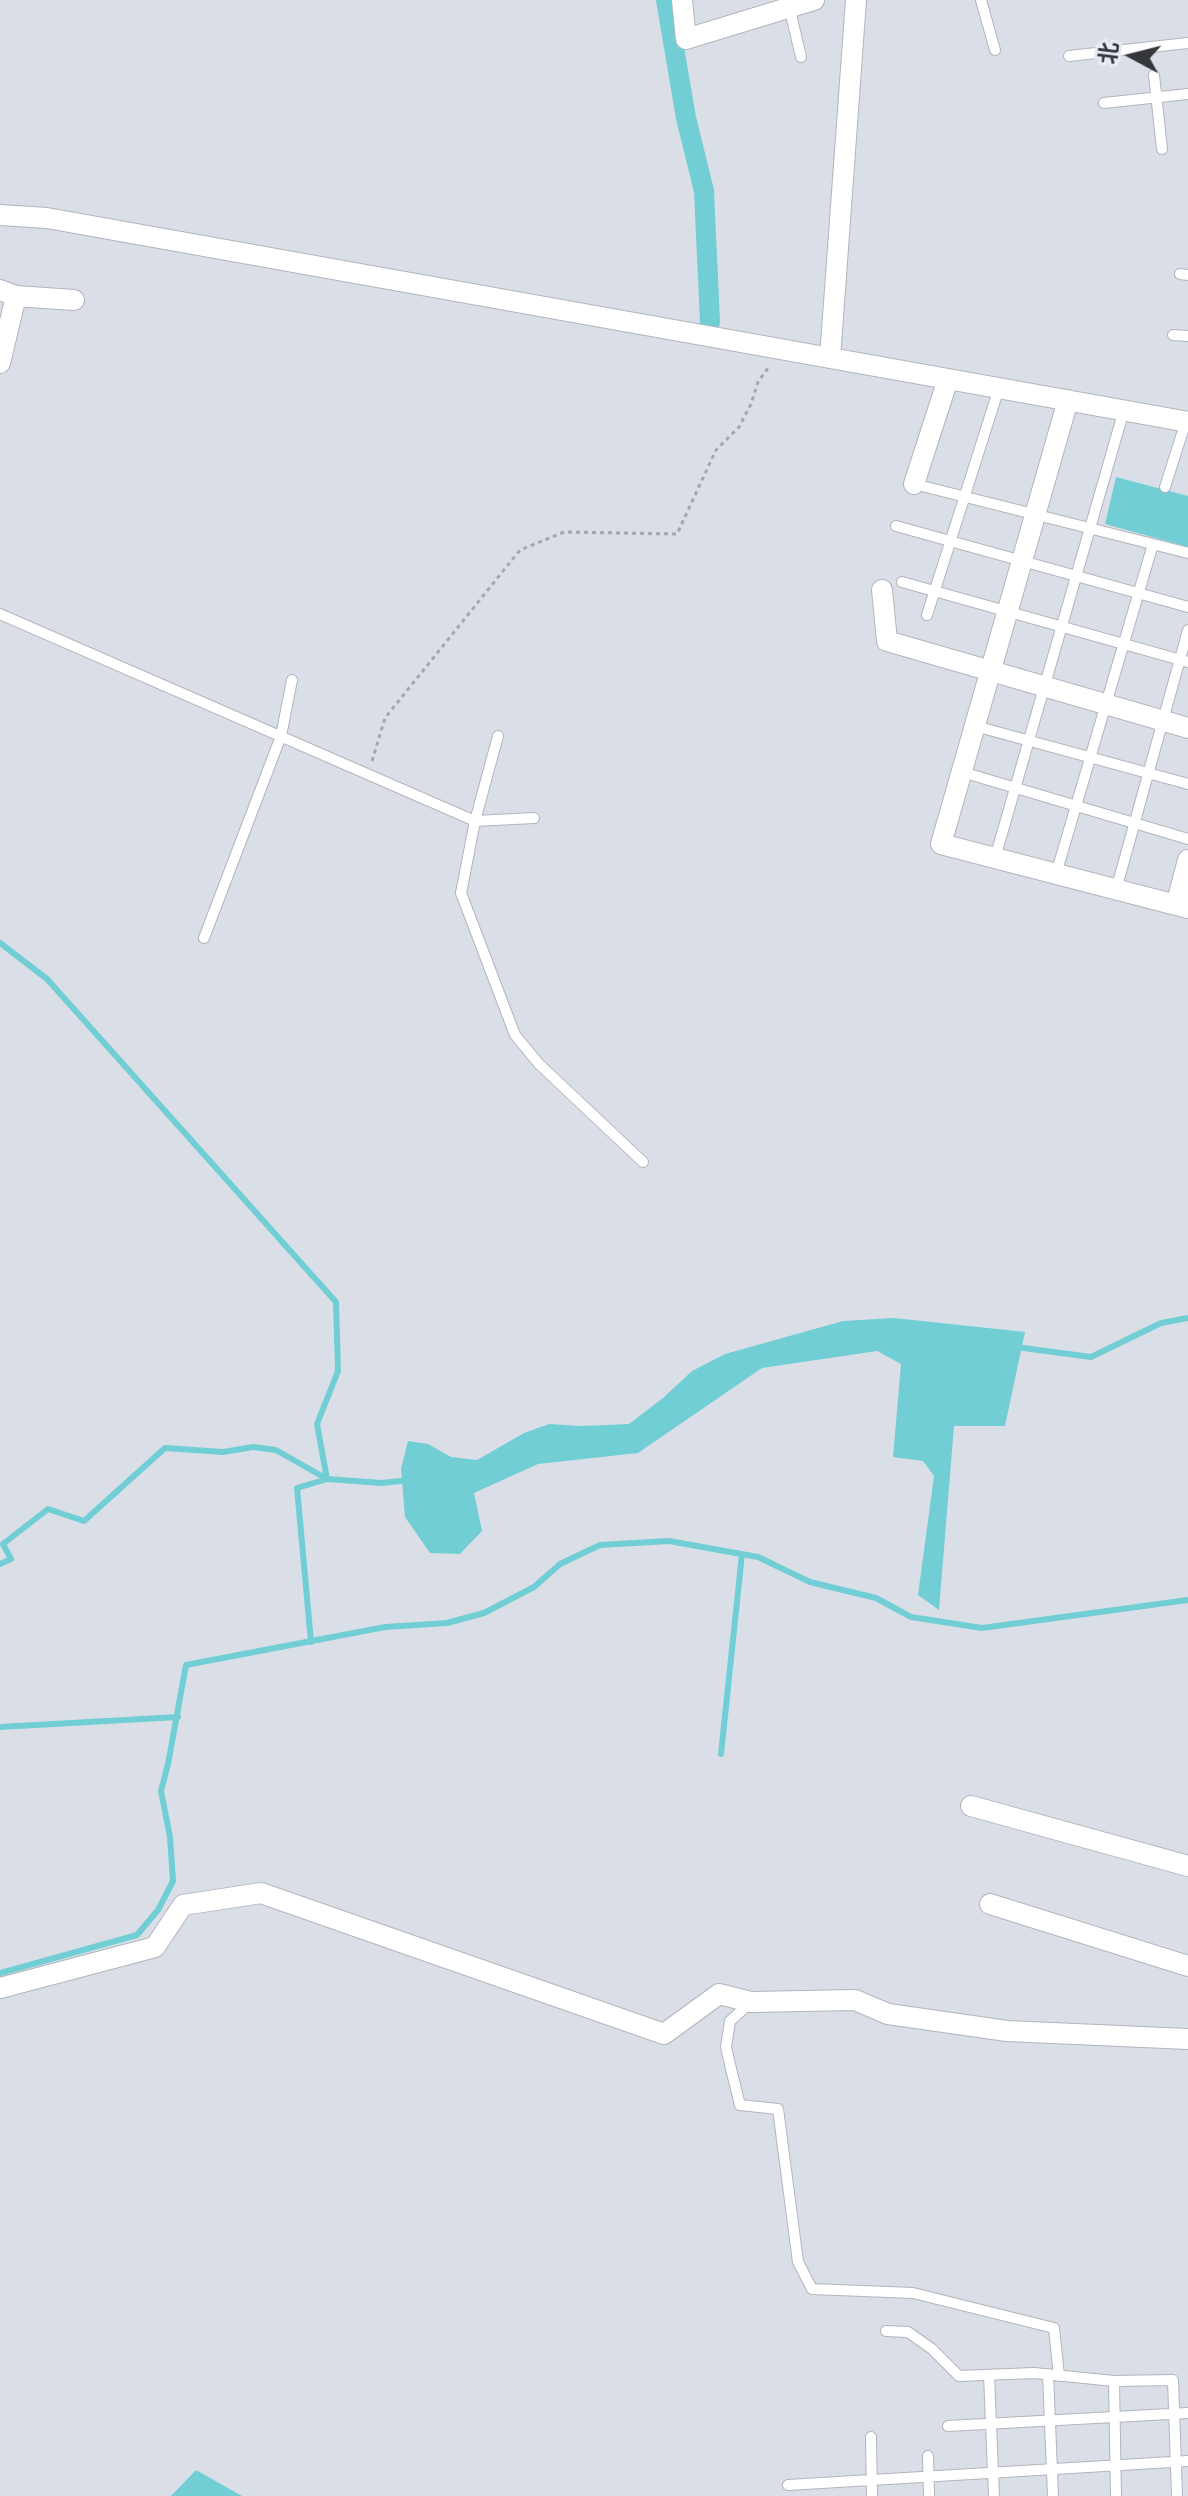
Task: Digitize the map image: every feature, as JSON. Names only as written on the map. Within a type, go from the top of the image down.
[{"type":"street","points":[[682,0],[686,39],[789,4],[814,0]]},
{"type":"street","points":[[830,358],[856,0]]},
{"type":"street","points":[[0,215],[47,218],[1187,421]]},
{"type":"street","points":[[0,363],[9,344],[8,293],[74,300]]},
{"type":"street","points":[[914,484],[948,379]]},
{"type":"street","points":[[1068,400],[941,844],[1182,907],[1188,860]]},
{"type":"street","points":[[882,590],[887,641],[1188,728]]},
{"type":"street","points":[[971,1806],[1188,1866]]},
{"type":"street","points":[[0,1988],[155,1947],[183,1905],[261,1893],[664,2034],[719,1994],[751,2002],[855,2000],[888,2014],[1007,2031],[1188,2039]]},
{"type":"street","points":[[990,1904],[1188,1966]]},
{"type":"lane","points":[[981,0],[995,50]]},
{"type":"lane","points":[[789,4],[801,57]]},
{"type":"lane","points":[[1069,56],[1188,43]]},
{"type":"lane","points":[[1154,75],[1162,149]]},
{"type":"lane","points":[[1104,103],[1188,94]]},
{"type":"lane","points":[[1173,335],[1188,336]]},
{"type":"lane","points":[[927,615],[999,388]]},
{"type":"lane","points":[[995,858],[1124,410]]},
{"type":"lane","points":[[1165,487],[1187,421]]},
{"type":"lane","points":[[914,484],[1188,553]]},
{"type":"lane","points":[[896,526],[1188,607]]},
{"type":"lane","points":[[1056,874],[1153,544]]},
{"type":"lane","points":[[902,582],[1184,661]]},
{"type":"lane","points":[[0,614],[475,821],[534,818]]},
{"type":"lane","points":[[1116,890],[1163,721],[1184,661],[1188,630]]},
{"type":"lane","points":[[204,938],[281,736],[292,680]]},
{"type":"lane","points":[[975,726],[1188,784]]},
{"type":"lane","points":[[498,736],[475,821],[461,893],[515,1035],[539,1064],[643,1162]]},
{"type":"lane","points":[[962,772],[1188,839]]},
{"type":"lane","points":[[751,2002],[730,2021],[726,2047],[740,2105],[778,2109],[798,2262],[812,2289],[913,2293],[1054,2328],[1050,2421],[1053,2496]]},
{"type":"lane","points":[[886,2331],[908,2332],[932,2349],[959,2376],[1054,2375],[1114,2381],[1173,2380],[1177,2496]]},
{"type":"lane","points":[[989,2375],[994,2496]]},
{"type":"lane","points":[[1114,2381],[1116,2496]]},
{"type":"lane","points":[[948,2426],[1188,2413]]},
{"type":"lane","points":[[871,2437],[872,2496]]},
{"type":"lane","points":[[928,2456],[929,2496]]},
{"type":"lane","points":[[788,2485],[1188,2461]]},
{"type":"path","points":[[369,774],[385,718],[520,550],[564,532],[677,534],[716,450],[739,427],[758,382],[782,349]]},
{"type":"water","points":[[1116,477],[1188,496],[1188,547],[1105,524]]},
{"type":"water","points":[[894,1318],[1025,1332],[1005,1426],[954,1426],[939,1610],[918,1595],[934,1476],[923,1461],[893,1457],[901,1364],[877,1351],[762,1368],[638,1453],[538,1464],[474,1493],[482,1531],[460,1554],[430,1553],[405,1517],[401,1469],[408,1441],[428,1444],[451,1457],[477,1460],[524,1433],[549,1424],[629,1424],[692,1371],[725,1354],[843,1321]]},
{"type":"water","points":[[196,2470],[242,2496],[171,2496]]},
{"type":"waterway","points":[[666,0],[686,118],[704,191],[710,322]]},
{"type":"waterway","points":[[0,943],[47,979],[336,1302],[338,1371],[317,1424],[327,1479],[382,1483],[409,1480]]},
{"type":"waterway","points":[[1016,1347],[1091,1357],[1161,1323],[1188,1318]]},
{"type":"waterway","points":[[0,1564],[11,1559],[3,1544],[48,1509],[84,1521],[165,1448],[223,1452],[253,1447],[276,1450],[327,1479],[297,1488],[311,1642]]},
{"type":"waterway","points":[[0,1973],[137,1935],[158,1910],[173,1881],[170,1837],[161,1791],[186,1665],[385,1627],[447,1623],[484,1613],[534,1587],[560,1564],[600,1545],[669,1541],[758,1557],[810,1582],[876,1598],[911,1617],[982,1628],[1188,1600]]},
{"type":"waterway","points":[[721,1754],[742,1554]]},
{"type":"waterway","points":[[0,1727],[178,1717]]}]
